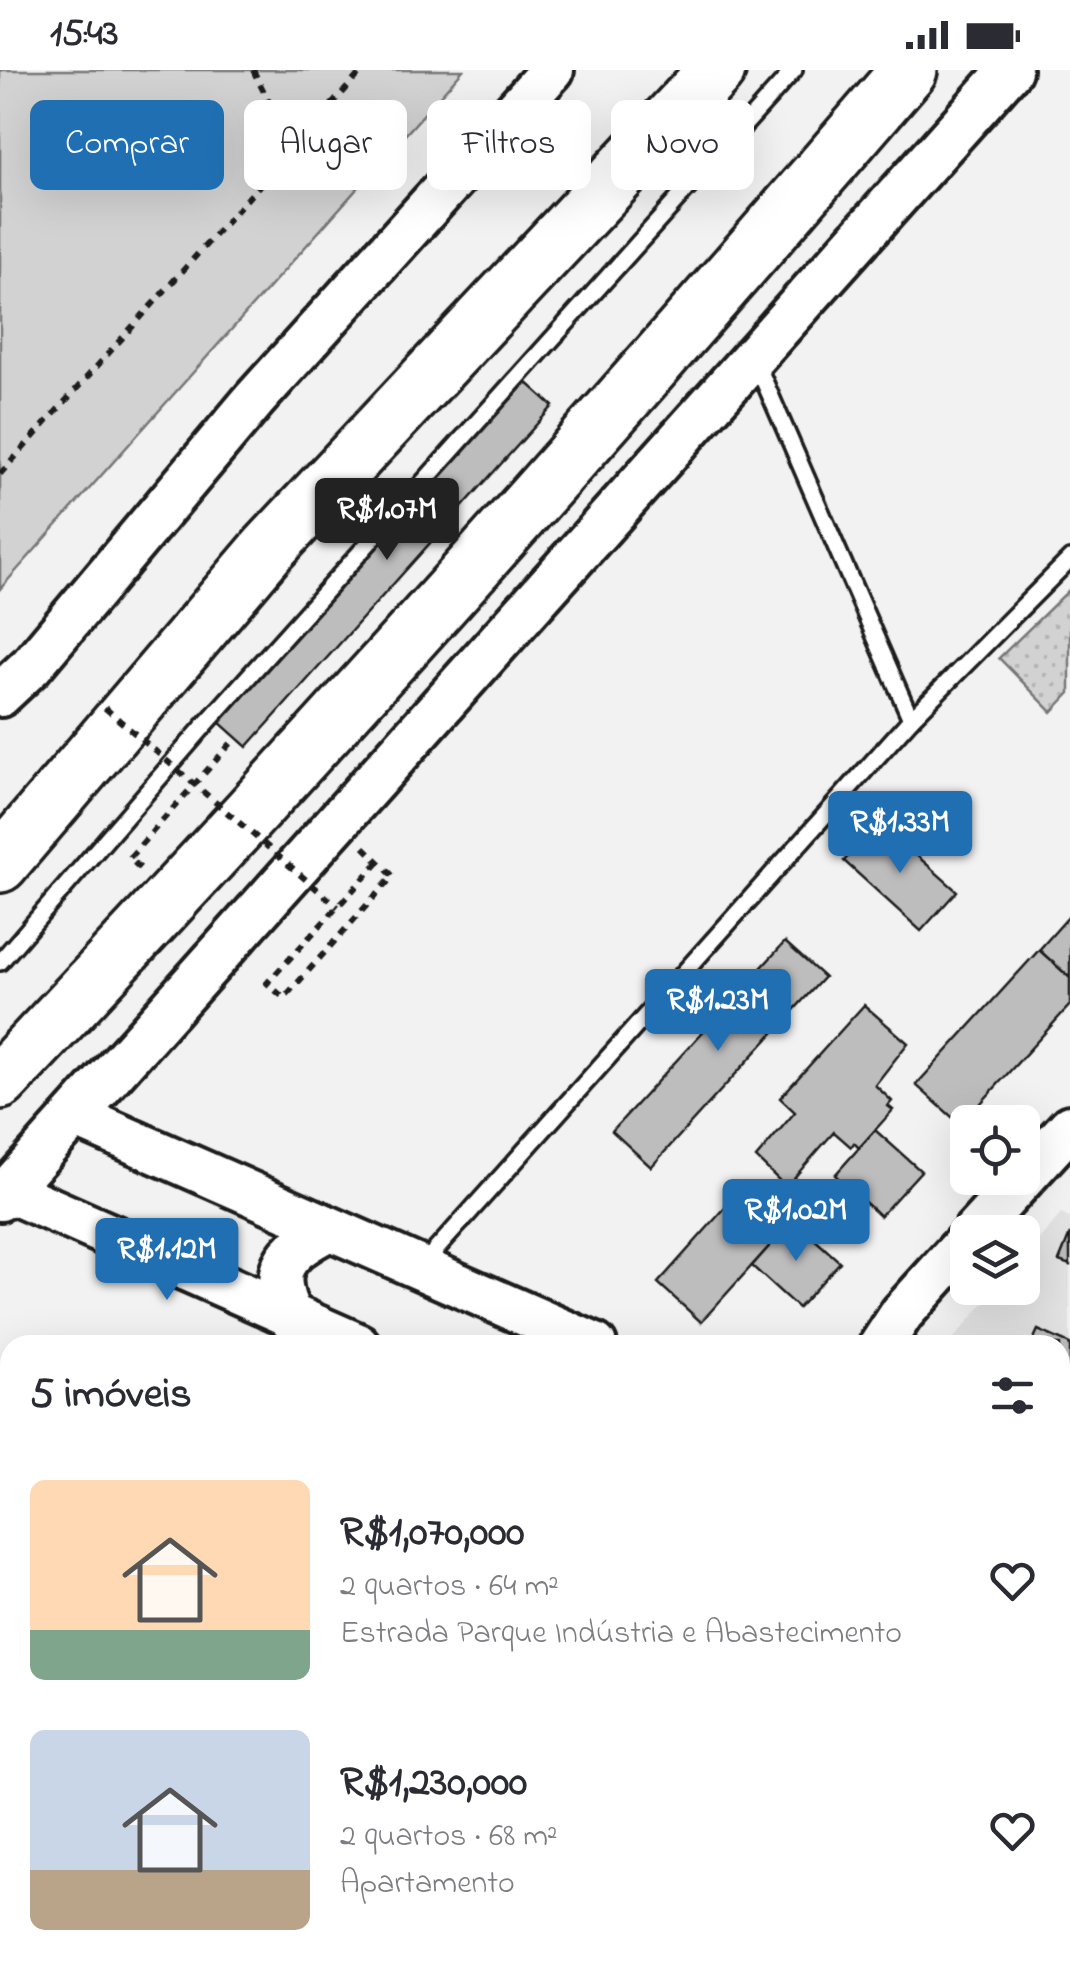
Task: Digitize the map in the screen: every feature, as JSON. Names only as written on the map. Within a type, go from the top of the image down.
[{"type":"highway","points":[[0,864],[268,549],[717,70]]},
{"type":"highway","points":[[0,1081],[153,920],[644,378],[909,70]]},
{"type":"street","points":[[0,695],[31,666],[254,399],[552,70]]},
{"type":"street","points":[[331,1335],[4,1195],[755,360],[1010,70]]},
{"type":"street","points":[[75,1116],[571,1335]]},
{"type":"street","points":[[990,1215],[1066,1137]]},
{"type":"street","points":[[292,1319],[282,1300],[280,1272],[296,1248],[327,1230]]},
{"type":"street","points":[[891,1329],[950,1261]]},
{"type":"lane","points":[[0,962],[204,726],[794,70]]},
{"type":"lane","points":[[755,360],[911,719]]},
{"type":"lane","points":[[418,1270],[911,719],[1070,559]]},
{"type":"lane","points":[[0,1056],[263,772]]},
{"type":"path","points":[[253,70],[268,100]]},
{"type":"path","points":[[336,100],[364,70]]},
{"type":"path","points":[[0,474],[254,190]]},
{"type":"path","points":[[105,708],[338,907]]},
{"type":"path","points":[[146,873],[129,858],[234,740]]},
{"type":"path","points":[[206,805],[218,791]]},
{"type":"path","points":[[340,820],[394,876],[284,998],[266,983],[378,863]]},
{"type":"shaded area","points":[[0,70],[463,70],[436,100],[427,100],[427,110],[407,133],[407,100],[244,100],[244,190],[356,190],[0,589]]},
{"type":"shaded area","points":[[1070,589],[1070,693],[1052,712],[999,658]]},
{"type":"shaded area","points":[[1061,1214],[1070,1218],[1070,1335],[957,1335],[982,1305],[1040,1305],[1040,1238]]},
{"type":"building","points":[[524,380],[553,406],[247,747],[219,722]]},
{"type":"building","points":[[879,822],[957,891],[921,931],[844,861]]},
{"type":"building","points":[[1070,915],[1070,978],[1039,950]]},
{"type":"building","points":[[785,942],[824,977],[651,1167],[612,1131]]},
{"type":"building","points":[[1039,950],[1070,978],[1070,1005],[979,1105],[950,1105],[950,1115],[916,1085]]},
{"type":"building","points":[[864,1005],[908,1043],[875,1085],[892,1101],[888,1106],[893,1110],[859,1148],[854,1143],[851,1147],[834,1132],[786,1187],[756,1158],[795,1112],[780,1098]]},
{"type":"building","points":[[875,1130],[921,1171],[880,1216],[835,1175]]},
{"type":"building","points":[[733,1199],[776,1239],[701,1322],[658,1283]]},
{"type":"building","points":[[793,1220],[840,1262],[798,1308],[752,1266],[782,1232],[789,1238],[793,1234],[786,1228]]},
{"type":"building","points":[[1070,1234],[1070,1265],[1059,1261]]}]
